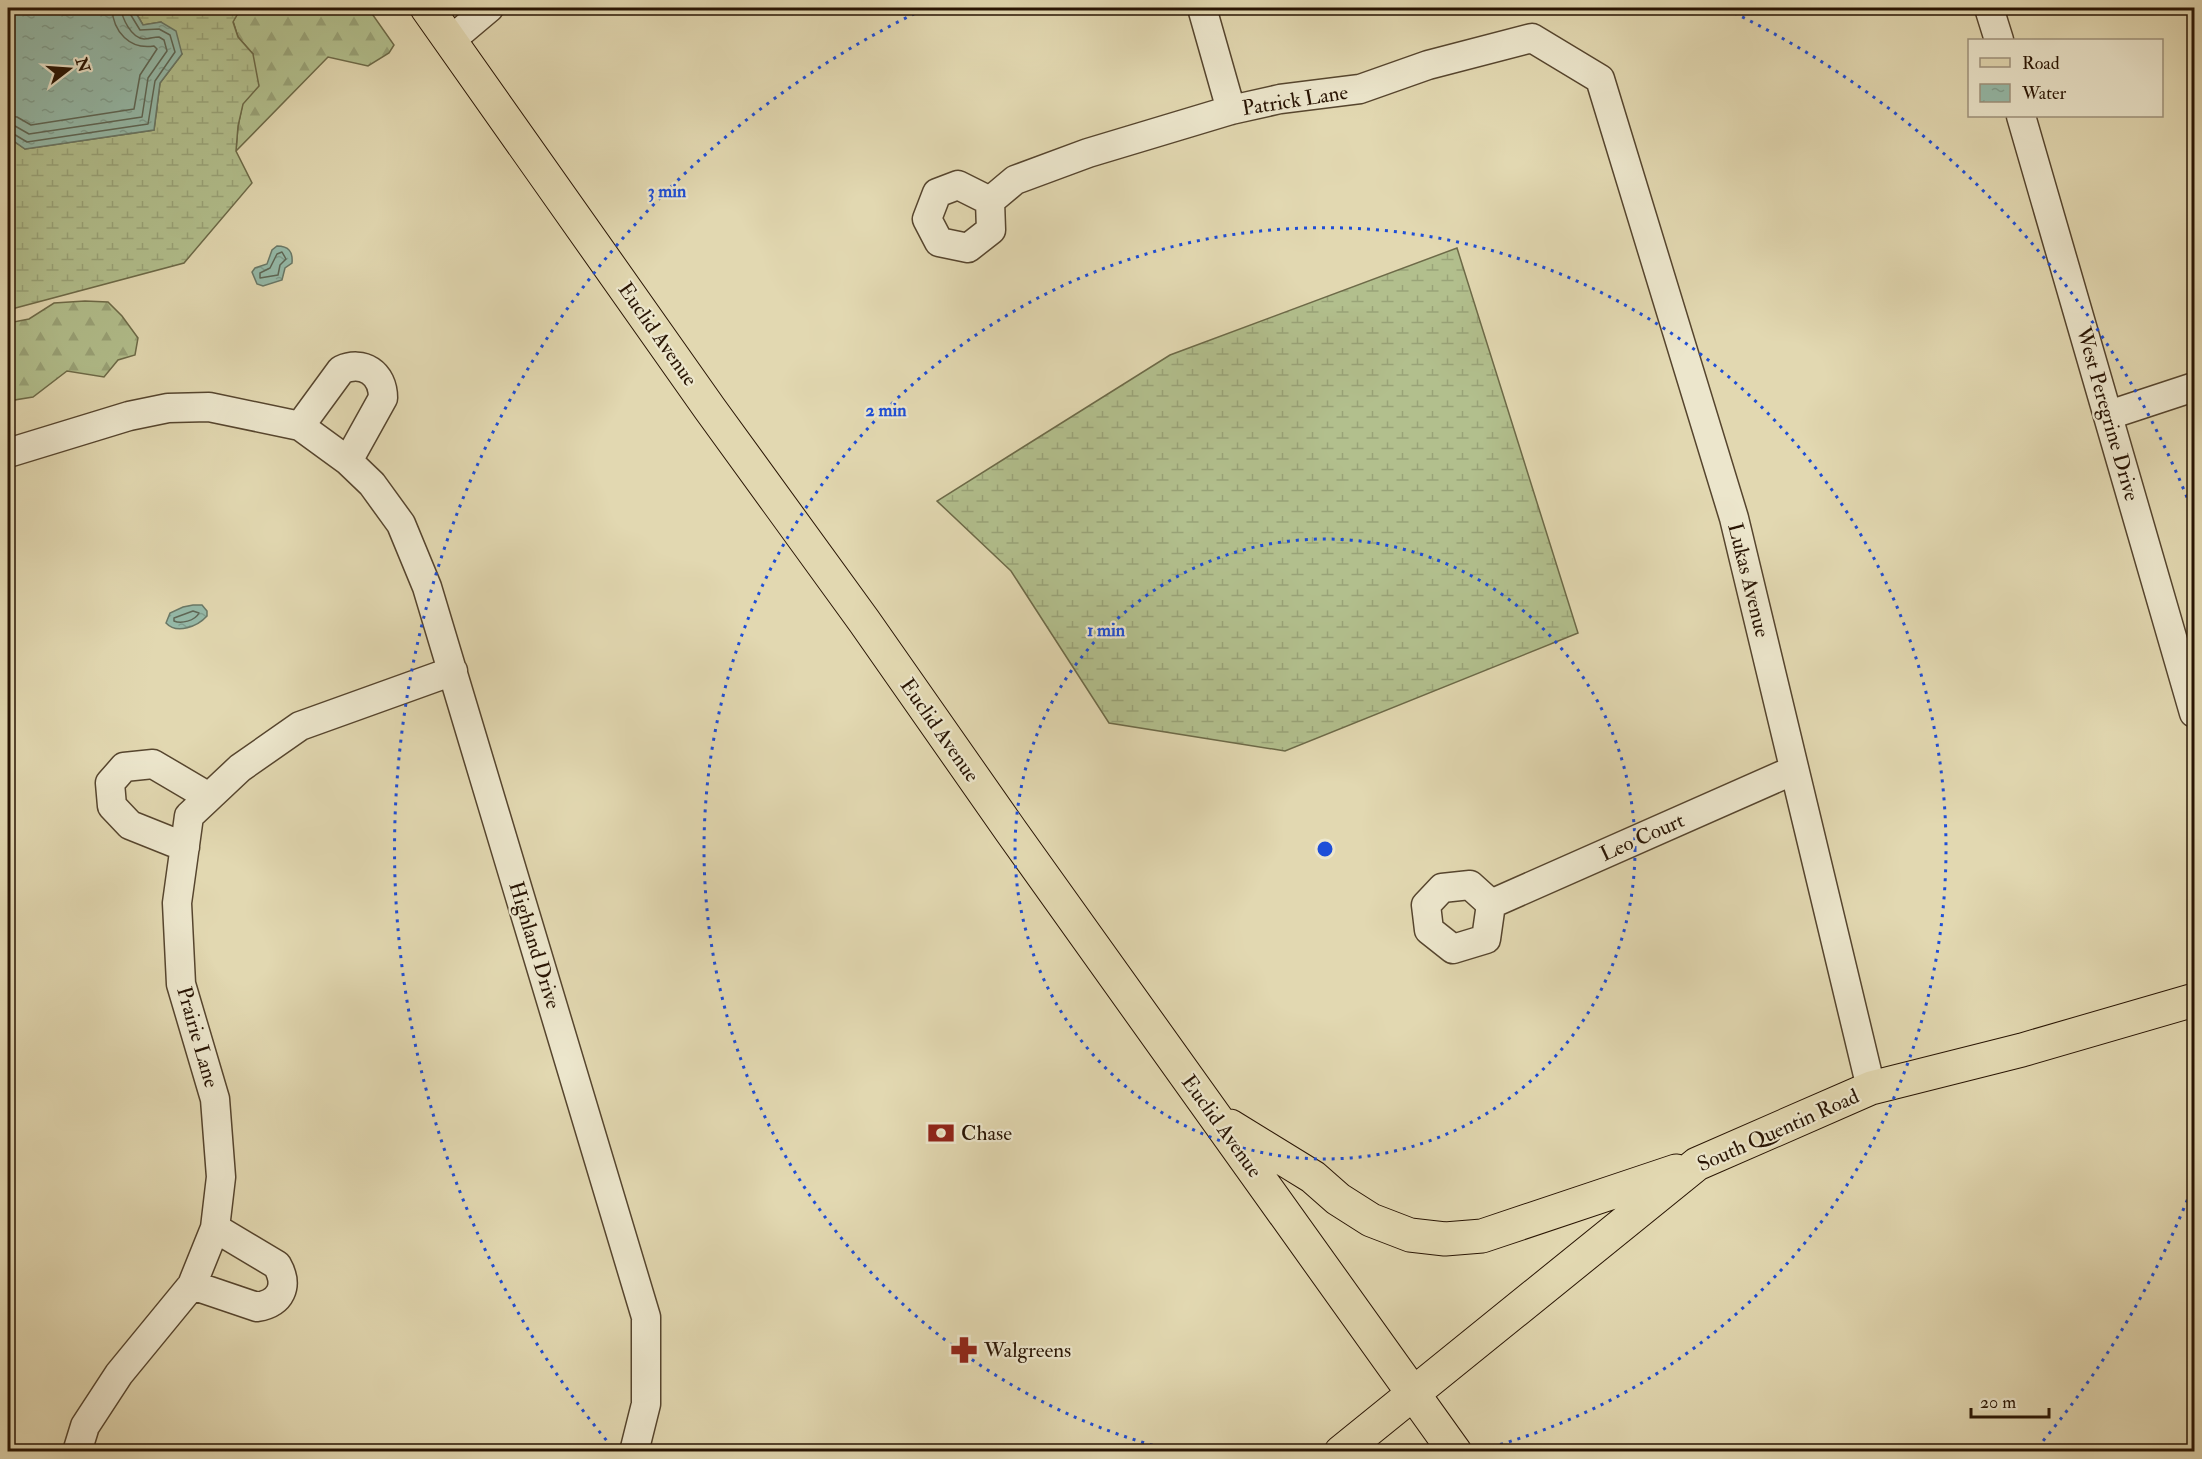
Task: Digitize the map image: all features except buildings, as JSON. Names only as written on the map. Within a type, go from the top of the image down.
[{"type":"main road","name":"Euclid Avenue","points":[[427,8],[710,409],[864,621],[1455,1452]]},
{"type":"main road","name":"South Quentin Road","points":[[1341,1452],[1697,1164],[1871,1088],[2022,1050],[2194,1000]]},
{"type":"main road","points":[[1216,1118],[1314,1177],[1338,1199],[1371,1220],[1410,1235],[1445,1239],[1482,1236],[1697,1164]]},
{"type":"street","points":[[451,40],[489,8]]},
{"type":"street","points":[[1202,8],[1231,110]]},
{"type":"street","points":[[1989,8],[1999,39]]},
{"type":"street","name":"Patrick Lane","points":[[990,201],[1015,180],[1088,153],[1231,110],[1280,99],[1360,89],[1428,65],[1532,38],[1600,79]]},
{"type":"street","name":"Lukas Avenue","points":[[1600,79],[1734,518],[1871,1088]]},
{"type":"street","name":"West Peregrine Drive","points":[[2021,117],[2194,712]]},
{"type":"street","points":[[8,453],[129,416],[168,408],[209,407],[300,426],[334,377],[341,370],[358,366],[374,373],[383,389],[383,398],[348,461]]},
{"type":"street","points":[[2109,415],[2194,387]]},
{"type":"street","name":"Highland Drive","points":[[300,426],[348,461],[372,484],[401,524],[428,587],[646,1317],[646,1404],[634,1452]]},
{"type":"street","name":"Prairie Lane","points":[[77,1452],[84,1426],[119,1374],[192,1285],[215,1228],[221,1177],[215,1099],[181,984],[177,903],[189,816],[240,768],[300,726],[453,671]]},
{"type":"street","points":[[185,847],[130,825],[112,806],[110,783],[124,767],[153,764],[209,797]]},
{"type":"street","name":"Leo Court","points":[[1491,904],[1794,770]]},
{"type":"street","points":[[192,1285],[256,1307],[274,1301],[281,1293],[282,1274],[277,1265],[215,1228]]},
{"type":"green space","points":[[133,8],[241,8],[233,22],[238,37],[253,54],[259,86],[243,104],[236,151],[252,183],[184,263],[8,310],[8,137],[25,149],[154,130],[160,83],[182,54],[161,22],[143,25]]},
{"type":"green space","points":[[241,8],[368,8],[394,45],[389,53],[368,66],[328,57],[236,151],[238,126],[253,54],[238,37],[233,21]]},
{"type":"green space","points":[[1457,248],[1578,633],[1285,751],[1109,723],[1011,571],[937,501],[1170,355]]},
{"type":"green space","points":[[108,302],[122,316],[138,338],[135,355],[118,360],[104,377],[67,371],[33,397],[8,401],[8,323],[29,319],[54,303]]},
{"type":"water","points":[[8,8],[133,8],[143,25],[161,22],[176,31],[182,54],[160,83],[154,130],[25,149],[8,137]]},
{"type":"water","points":[[277,246],[289,250],[292,263],[285,268],[282,280],[263,286],[257,284],[252,272],[255,268],[267,264],[272,250]]},
{"type":"water","points":[[193,605],[202,605],[207,611],[207,616],[187,628],[171,627],[166,623],[170,613]]},
{"type":"place","name":"Chase","points":[[941,1133]]},
{"type":"place","name":"Walgreens","points":[[964,1350]]}]
